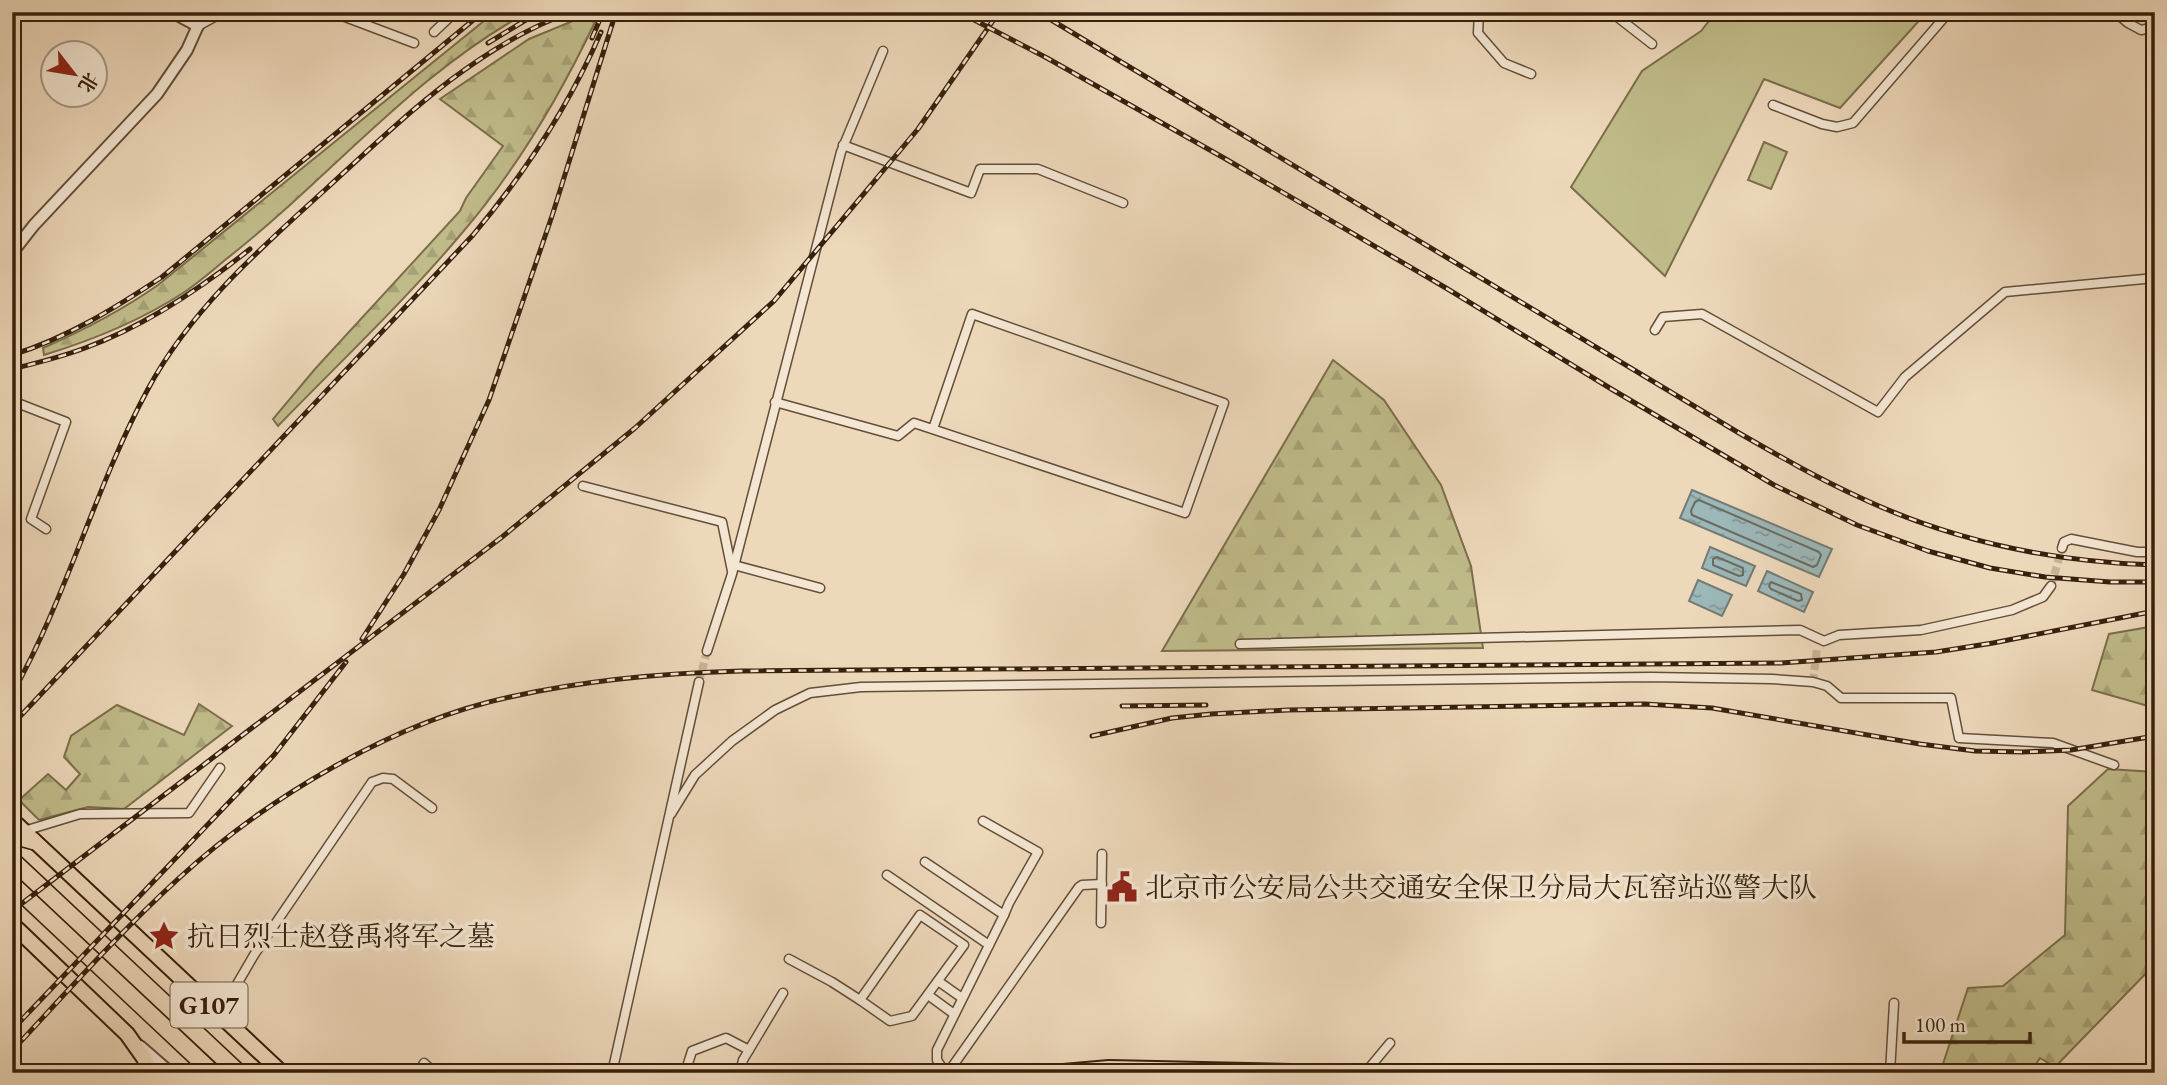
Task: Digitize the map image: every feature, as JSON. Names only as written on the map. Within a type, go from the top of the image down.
[{"type":"highway","name":"G107","points":[[12,820],[23,836],[282,1073]]},
{"type":"highway","points":[[12,860],[239,1073]]},
{"type":"highway","points":[[12,884],[213,1073]]},
{"type":"highway","name":"G107","points":[[12,924],[127,1034],[151,1073]]},
{"type":"main road","points":[[1040,1073],[1109,1067],[1378,1073]]},
{"type":"street","points":[[172,12],[198,26]]},
{"type":"street","points":[[12,253],[34,225],[157,94],[187,50],[204,12]]},
{"type":"street","points":[[198,26],[220,14],[270,12]]},
{"type":"street","points":[[332,12],[414,43]]},
{"type":"street","points":[[434,32],[455,12]]},
{"type":"street","points":[[1479,12],[1478,33],[1504,63],[1531,74]]},
{"type":"street","points":[[1611,12],[1653,44]]},
{"type":"street","points":[[1773,104],[1822,124],[1837,127],[1853,122],[1949,12]]},
{"type":"street","points":[[2115,12],[2141,30],[2155,27]]},
{"type":"street","points":[[707,651],[733,569],[843,145],[883,51]]},
{"type":"street","points":[[843,145],[971,193],[980,169],[1038,169],[1123,203]]},
{"type":"street","points":[[1655,330],[1663,317],[1702,314],[1878,412],[1905,377],[2005,292],[2155,278]]},
{"type":"street","points":[[775,402],[898,436],[914,423],[1185,513],[1224,404],[972,314],[933,429]]},
{"type":"street","points":[[12,401],[66,422],[31,519],[46,529]]},
{"type":"street","points":[[583,486],[722,522],[733,569]]},
{"type":"street","points":[[2062,548],[2064,542],[2071,539],[2137,552],[2155,552]]},
{"type":"street","points":[[733,569],[820,588]]},
{"type":"street","points":[[1817,648],[1824,641],[1839,635],[1921,630],[2012,610],[2043,597],[2050,586]]},
{"type":"street","points":[[1240,644],[1800,630],[1824,641]]},
{"type":"street","points":[[671,814],[695,775],[732,741],[775,710],[810,693],[861,687],[1651,677],[1773,679],[1813,682],[1827,687],[1841,698],[1951,698],[1959,738],[2053,743],[2114,765]]},
{"type":"street","points":[[612,1073],[699,682]]},
{"type":"street","points":[[23,836],[79,814],[189,813],[219,768]]},
{"type":"street","points":[[219,1015],[254,955],[372,782],[383,778],[393,779],[432,808]]},
{"type":"street","points":[[943,1069],[937,1060],[937,1050],[1009,903],[1038,852],[983,821]]},
{"type":"street","points":[[1101,923],[1102,854]]},
{"type":"street","points":[[925,862],[1004,915]]},
{"type":"street","points":[[887,875],[989,945]]},
{"type":"street","points":[[952,1067],[1079,887],[1102,884]]},
{"type":"street","points":[[789,959],[832,982],[890,1021],[912,1016],[964,945],[919,915],[860,1000]]},
{"type":"street","points":[[938,981],[962,998]]},
{"type":"street","points":[[740,1073],[743,1060],[783,993]]},
{"type":"street","points":[[928,995],[954,1014]]},
{"type":"street","points":[[1890,1073],[1894,1003]]},
{"type":"street","points":[[127,1034],[171,1073]]},
{"type":"street","points":[[685,1073],[692,1051],[726,1038],[749,1050]]},
{"type":"street","points":[[1365,1073],[1390,1043]]},
{"type":"street","points":[[418,1073],[424,1063],[435,1073]]},
{"type":"green space","points":[[495,12],[528,12],[486,37],[408,97],[263,229],[194,285],[133,321],[44,355],[43,348],[102,320],[158,285]]},
{"type":"green space","points":[[1716,12],[1927,12],[1840,108],[1764,79],[1665,276],[1571,187],[1642,71],[1701,31]]},
{"type":"green space","points":[[580,18],[595,22],[567,78],[518,159],[482,209],[418,283],[278,426],[273,419],[315,369],[460,211],[466,198],[503,146],[440,99],[529,39]]},
{"type":"green space","points":[[1764,142],[1787,152],[1771,189],[1748,180]]},
{"type":"green space","points":[[1333,360],[1384,400],[1441,485],[1471,566],[1483,648],[1162,651]]},
{"type":"green space","points":[[2155,626],[2155,708],[2092,690],[2109,634]]},
{"type":"green space","points":[[199,704],[232,726],[124,809],[88,807],[39,820],[19,800],[48,774],[66,790],[80,774],[64,757],[71,736],[117,705],[184,735]]},
{"type":"green space","points":[[2108,769],[2155,772],[2155,964],[2055,1067],[2040,1058],[2030,1073],[1940,1073],[1968,988],[2003,986],[2065,935],[2068,806]]},
{"type":"water","points":[[1692,490],[1832,549],[1819,577],[1680,518]]},
{"type":"water","points":[[1710,547],[1755,566],[1746,586],[1702,568]]},
{"type":"water","points":[[1767,571],[1813,592],[1804,612],[1758,591]]},
{"type":"water","points":[[1698,580],[1732,595],[1722,616],[1689,601]]},
{"type":"tunnel","points":[[2051,586],[2062,548]]},
{"type":"tunnel","points":[[1813,682],[1817,648]]},
{"type":"tunnel","points":[[699,682],[707,651]]},
{"type":"railway","points":[[12,355],[71,331],[162,277],[483,12]]},
{"type":"railway","points":[[488,43],[539,12]]},
{"type":"railway","points":[[12,694],[49,619],[129,426],[165,360],[206,306],[277,233],[411,112],[471,65],[536,27],[571,12]]},
{"type":"railway","points":[[592,38],[603,12]]},
{"type":"railway","points":[[362,639],[404,574],[439,510],[489,400],[552,216],[616,12]]},
{"type":"railway","points":[[959,12],[1047,58],[1224,158],[1774,485],[1857,525],[1928,551],[1990,568],[2045,577],[2155,582]]},
{"type":"railway","points":[[12,911],[502,537],[635,428],[774,301],[918,129],[999,12]]},
{"type":"railway","points":[[1038,12],[1739,433],[1830,483],[1896,513],[1968,537],[2042,554],[2155,565]]},
{"type":"railway","points":[[12,725],[473,235],[544,138],[575,86],[601,32]]},
{"type":"railway","points":[[12,369],[76,351],[129,329],[192,292],[250,249]]},
{"type":"railway","points":[[12,1051],[156,900],[212,849],[250,820],[333,767],[376,744],[466,709],[539,691],[625,678],[741,671],[1781,663],[1936,652],[2155,611]]},
{"type":"railway","points":[[12,1030],[274,755],[346,662]]},
{"type":"railway","points":[[1092,736],[1172,718],[1211,714],[1288,710],[1644,704],[1712,708],[1975,751],[2071,750],[2155,736]]},
{"type":"railway","points":[[1122,706],[1206,705]]},
{"type":"place","name":"北京市公安局公共交通安全保卫分局大瓦窑站巡警大队","points":[[1122,887]]},
{"type":"place","name":"抗日烈士赵登禹将军之墓","points":[[164,936]]}]
